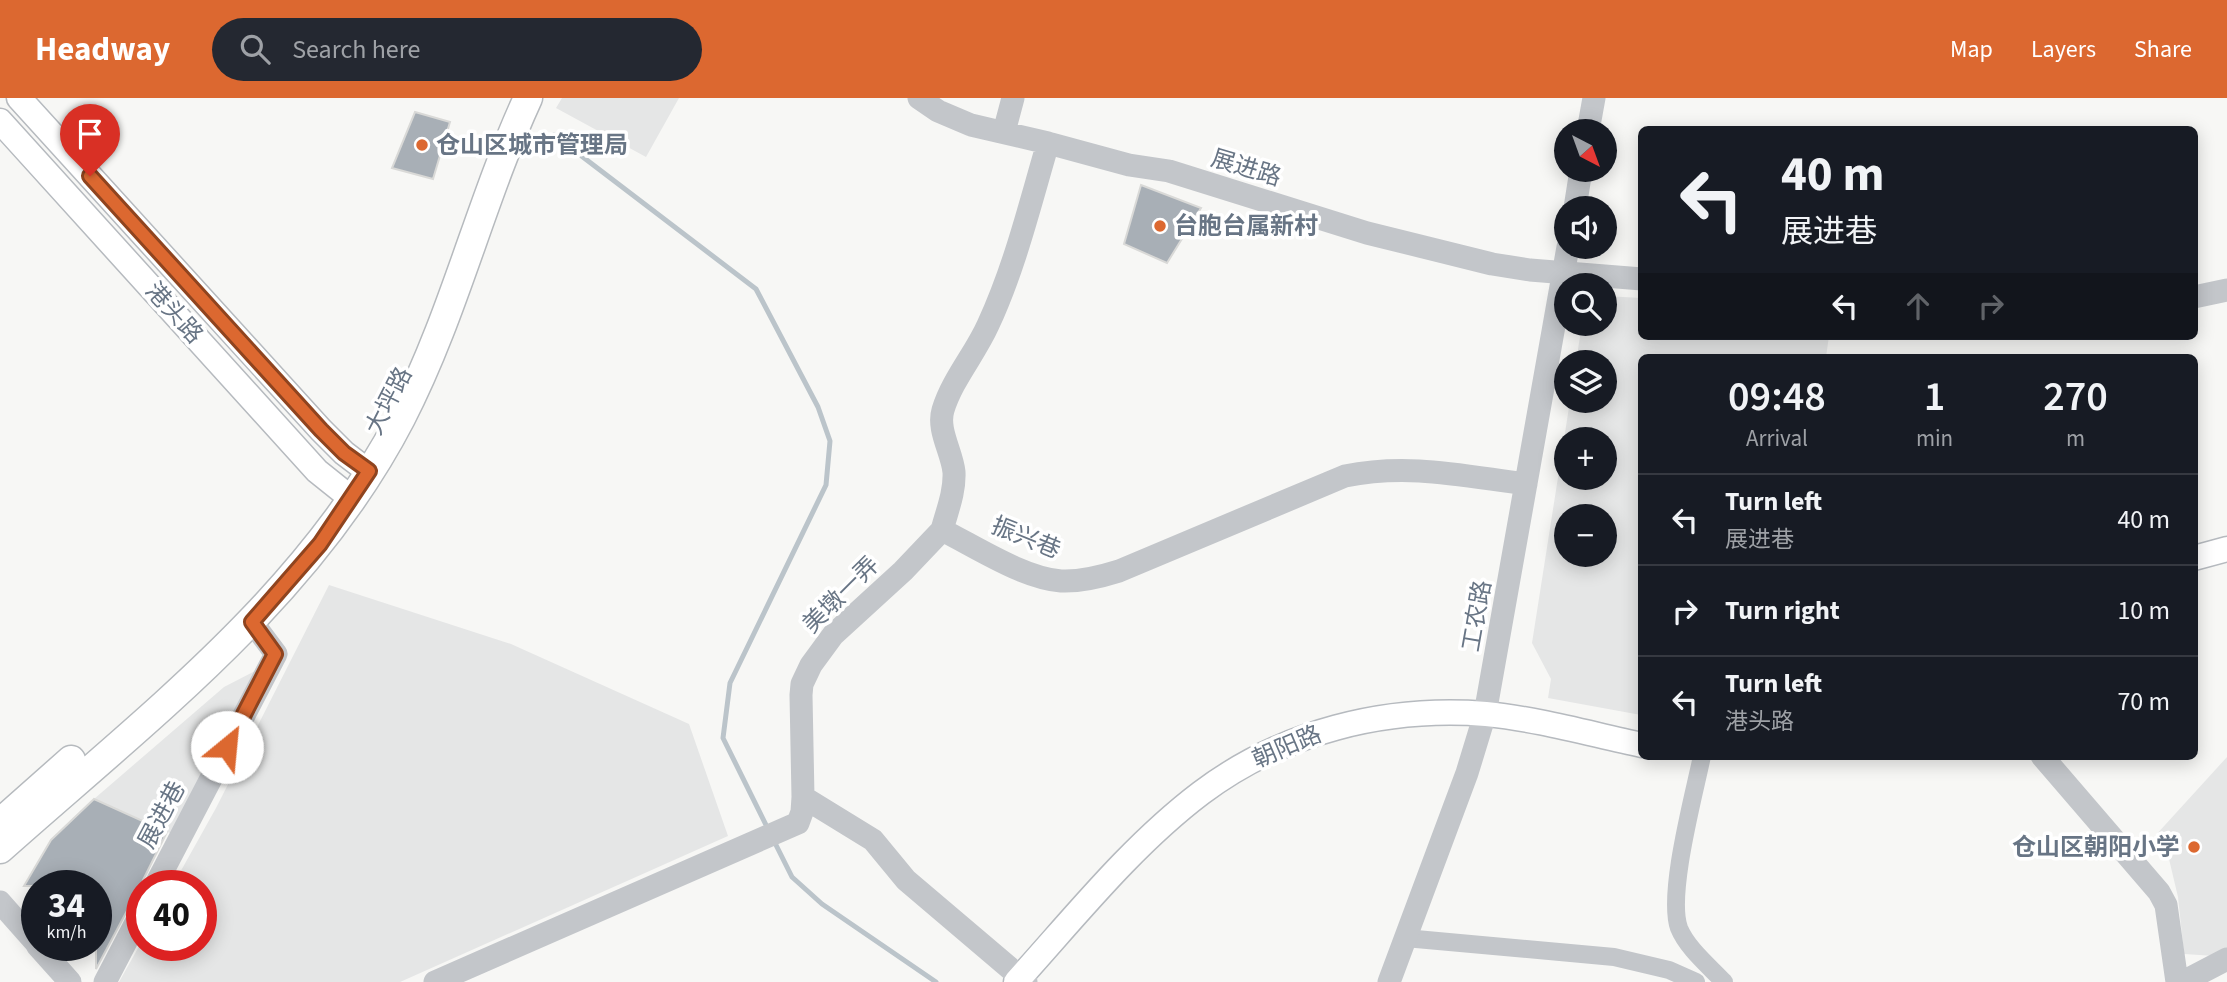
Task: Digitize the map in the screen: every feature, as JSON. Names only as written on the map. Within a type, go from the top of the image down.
[{"type":"main road","name":"港头路","points":[[19,98],[321,430],[363,467]]},
{"type":"main road","name":"大坪路","points":[[0,823],[240,610],[308,532],[345,495],[363,467],[409,363],[500,139],[510,98]]},
{"type":"main road","points":[[500,139],[528,98]]},
{"type":"main road","name":"港头路","points":[[0,121],[309,463],[345,495]]},
{"type":"main road","points":[[0,849],[252,622],[320,544],[345,495]]},
{"type":"main road","points":[[2198,557],[2227,549]]},
{"type":"main road","name":"朝阳路","points":[[1021,980],[1158,830],[1202,793],[1246,763],[1315,734],[1384,717],[1435,713],[1485,714],[1527,720],[1638,744]]},
{"type":"street","name":"展进路","points":[[919,98],[953,119],[1129,165],[1169,171],[1367,233],[1492,264],[1556,273]]},
{"type":"street","points":[[1004,132],[1013,98]]},
{"type":"street","points":[[1590,119],[1594,98]]},
{"type":"street","points":[[942,530],[952,495],[954,473],[942,427],[943,407],[987,328],[1014,264],[1048,143]]},
{"type":"street","name":"展进路","points":[[1617,277],[1638,279]]},
{"type":"street","points":[[2198,296],[2227,290]]},
{"type":"street","name":"工农路","points":[[1389,982],[1467,774],[1485,714],[1554,325]]},
{"type":"street","name":"振兴巷","points":[[942,530],[1035,575],[1060,581],[1085,580],[1119,571],[1345,477],[1373,471],[1413,469],[1526,484]]},
{"type":"street","name":"美墩一弄","points":[[435,982],[798,823],[803,797],[801,695],[806,674],[833,635],[903,571],[942,530]]},
{"type":"street","name":"展进巷","points":[[163,870],[275,654],[252,622]]},
{"type":"street","points":[[1701,760],[1676,884],[1675,907],[1682,935],[1724,982]]},
{"type":"street","points":[[2045,760],[2159,892],[2166,905],[2177,982]]},
{"type":"street","points":[[803,797],[873,840],[906,880],[1021,980]]},
{"type":"street","points":[[0,902],[21,926]]},
{"type":"street","points":[[1405,938],[1614,957],[1669,970],[1696,982]]},
{"type":"street","points":[[105,982],[126,942]]},
{"type":"street","points":[[2183,982],[2227,959]]},
{"type":"street","points":[[51,961],[70,982]]},
{"type":"shaded area","points":[[562,98],[679,98],[646,157],[556,108]]},
{"type":"shaded area","points":[[1617,297],[1638,298],[1638,340],[1828,340],[1826,354],[1638,354],[1638,714],[1548,698],[1551,679],[1532,643],[1556,490],[1617,490],[1617,427],[1566,427],[1568,413],[1617,413],[1617,350],[1578,350],[1580,336],[1617,336]]},
{"type":"shaded area","points":[[329,585],[511,644],[689,724],[728,836],[400,982],[119,982],[131,961],[217,961],[217,870],[181,870],[216,808]]},
{"type":"shaded area","points":[[255,671],[172,834],[94,799],[224,687]]},
{"type":"shaded area","name":"仓山区朝阳小学","points":[[2227,757],[2227,949],[2215,956],[2184,954],[2178,897],[2169,859],[2155,836]]},
{"type":"building","name":"仓山区城市管理局","points":[[415,112],[450,122],[433,179],[392,168]]},
{"type":"building","name":"台胞台属新村","points":[[1141,185],[1201,208],[1167,263],[1124,244]]},
{"type":"building","points":[[94,799],[167,832],[148,870],[126,870],[126,913],[112,939],[112,870],[33,870],[51,840]]},
{"type":"waterway","points":[[554,135],[756,289],[818,407],[830,441],[826,485],[730,683],[723,738],[769,831]]},
{"type":"waterway","points":[[773,839],[792,877],[822,904],[936,982]]},
{"type":"place","name":"仓山区城市管理局","points":[[422,145]]},
{"type":"place","name":"台胞台属新村","points":[[1160,226]]},
{"type":"place","name":"仓山区朝阳小学","points":[[2194,847]]},
{"type":"route","points":[[90,176],[321,430],[344,453],[369,471],[320,544],[252,622],[275,654],[227,747]]}]
